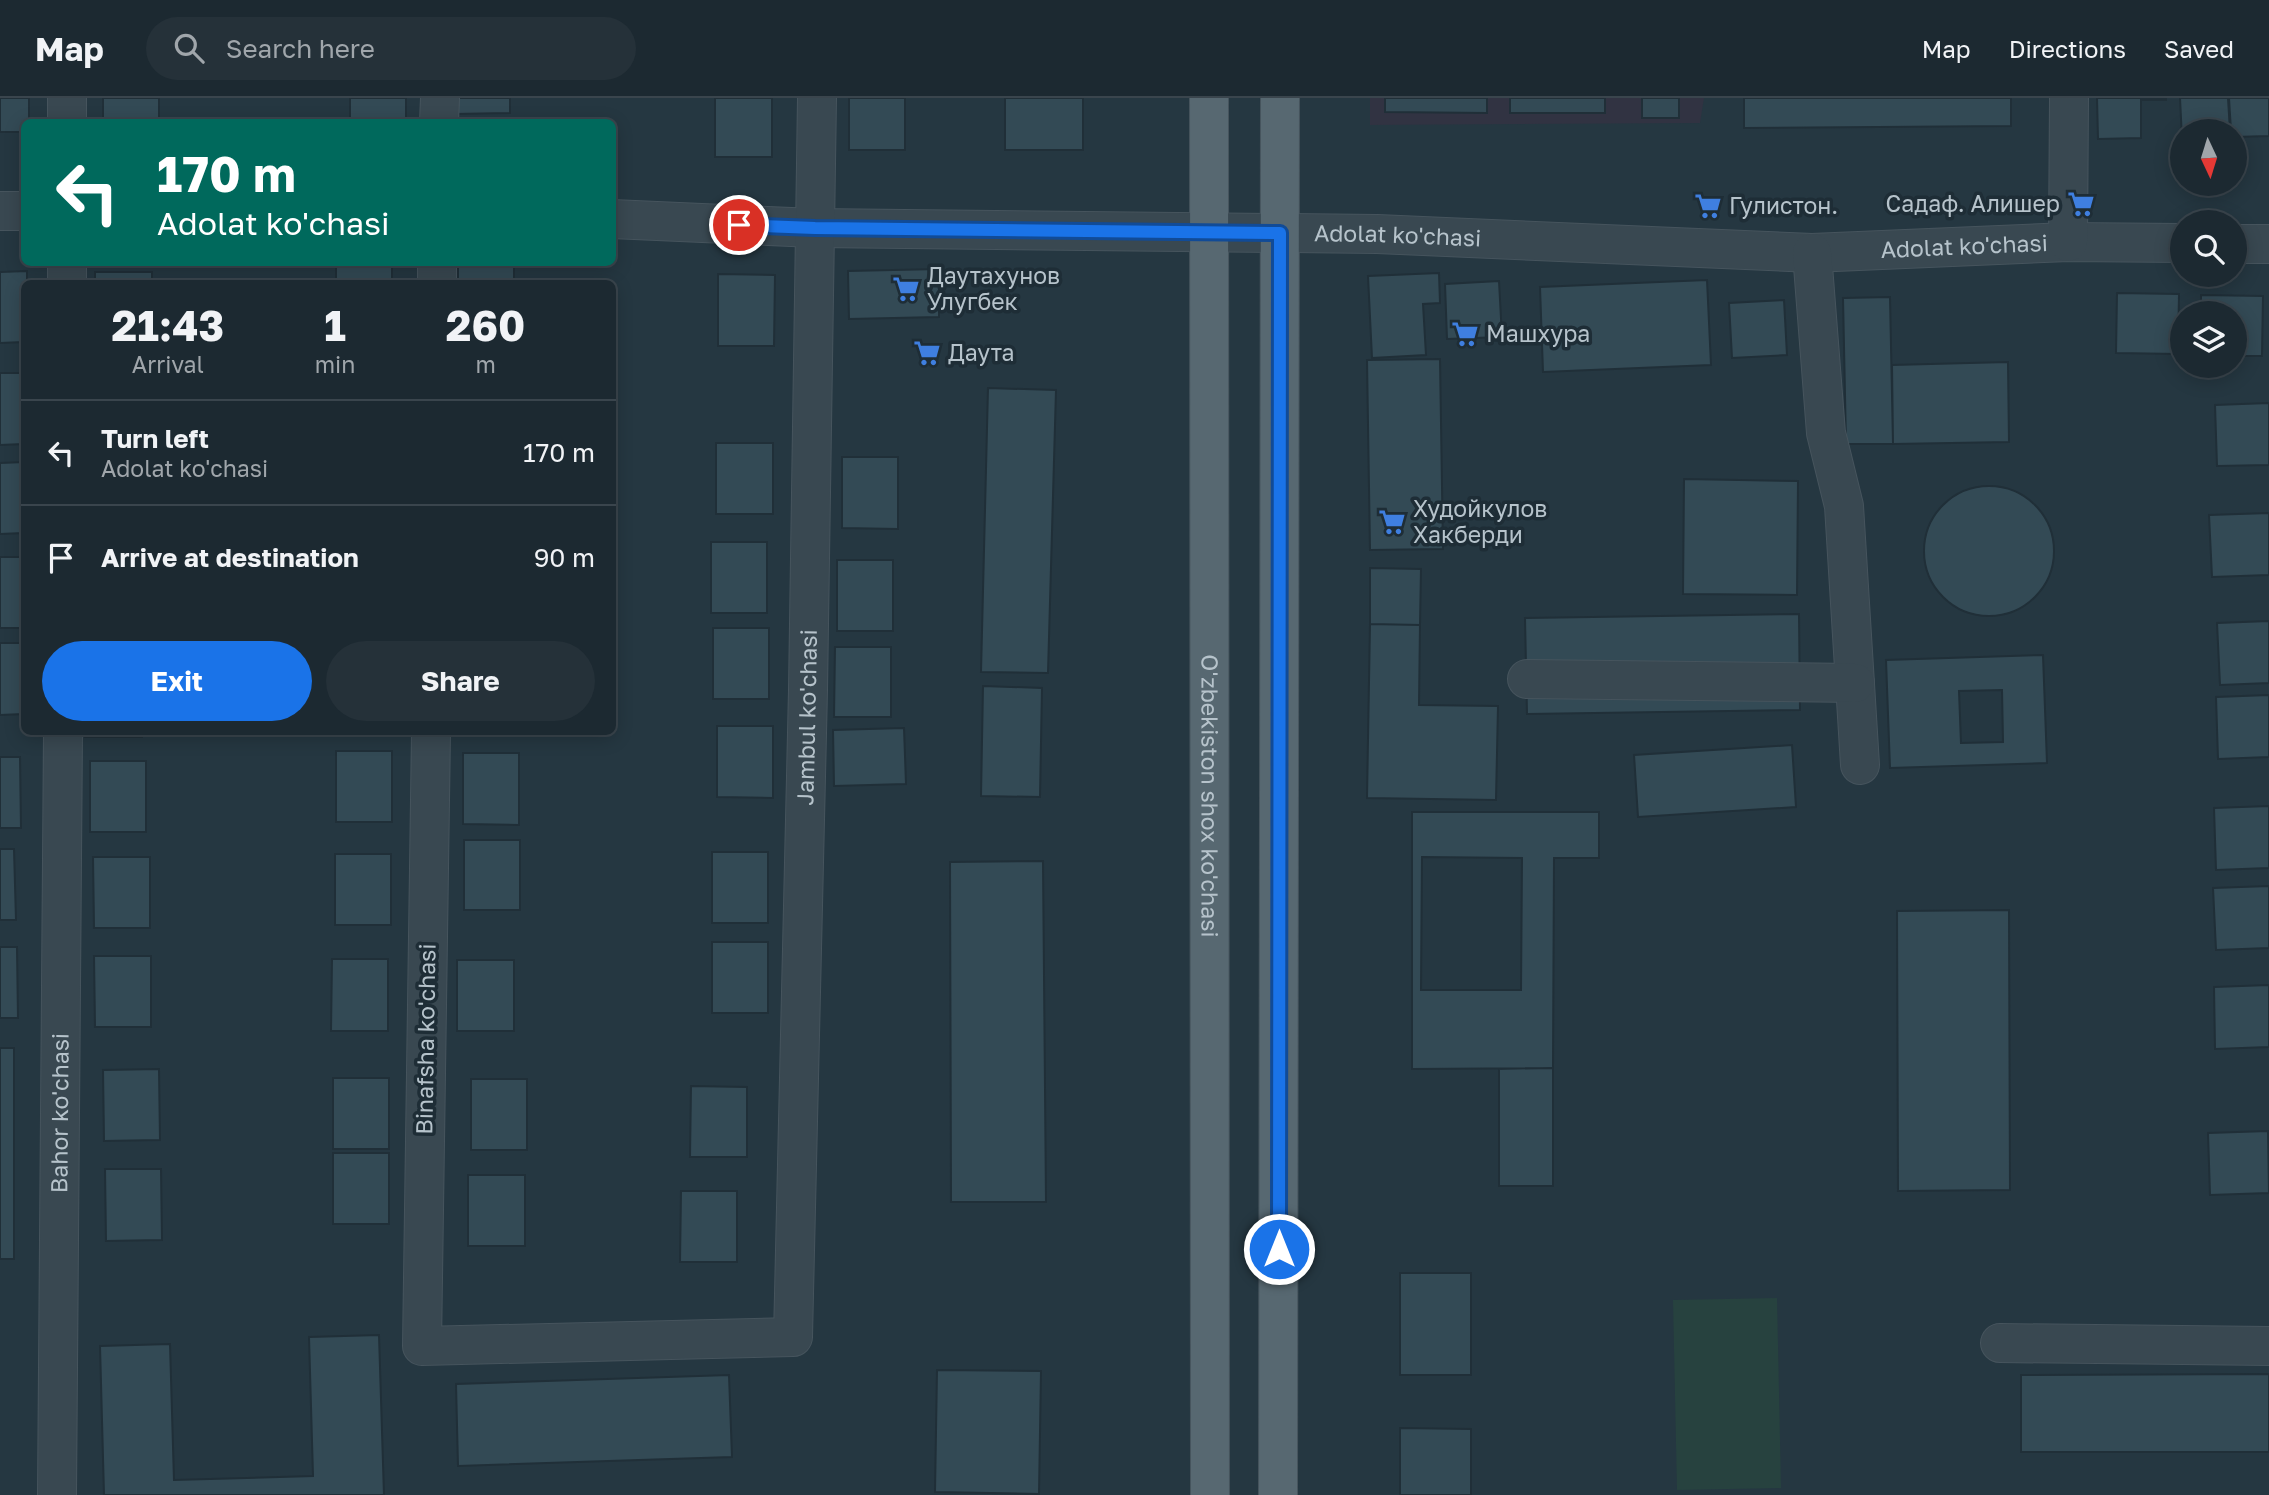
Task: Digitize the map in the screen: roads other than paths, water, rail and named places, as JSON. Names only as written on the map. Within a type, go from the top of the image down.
[{"type":"main road","name":"O'zbekiston shox ko'chasi","points":[[1209,98],[1210,1495]]},
{"type":"main road","points":[[1278,1495],[1280,98]]},
{"type":"street","points":[[67,98],[67,119]]},
{"type":"street","points":[[439,119],[440,98]]},
{"type":"street","name":"Jambul ko'chasi","points":[[422,1346],[793,1337],[808,690],[817,98]]},
{"type":"street","points":[[2068,242],[2069,98]]},
{"type":"street","points":[[0,211],[21,211]]},
{"type":"street","name":"Adolat ko'chasi","points":[[616,219],[815,228],[1377,234],[1812,253],[2068,242],[2170,243]]},
{"type":"street","points":[[2247,244],[2269,244]]},
{"type":"street","points":[[1812,253],[1826,433],[1844,506],[1860,765]]},
{"type":"street","points":[[1527,679],[1855,683]]},
{"type":"street","name":"Bahor ko'chasi","points":[[57,1495],[63,735]]},
{"type":"street","name":"Binafsha ko'chasi","points":[[422,1346],[431,735]]},
{"type":"street","points":[[2000,1343],[2269,1346]]},
{"type":"place","name":"Садаф. Алишер","points":[[2081,204]]},
{"type":"place","name":"Гулистон.","points":[[1708,206]]},
{"type":"place","name":"Даутахунов Улугбек","points":[[906,289]]},
{"type":"place","name":"Машхура","points":[[1465,334]]},
{"type":"place","name":"Даута","points":[[927,353]]},
{"type":"place","name":"Худойкулов Хакберди","points":[[1392,522]]}]
